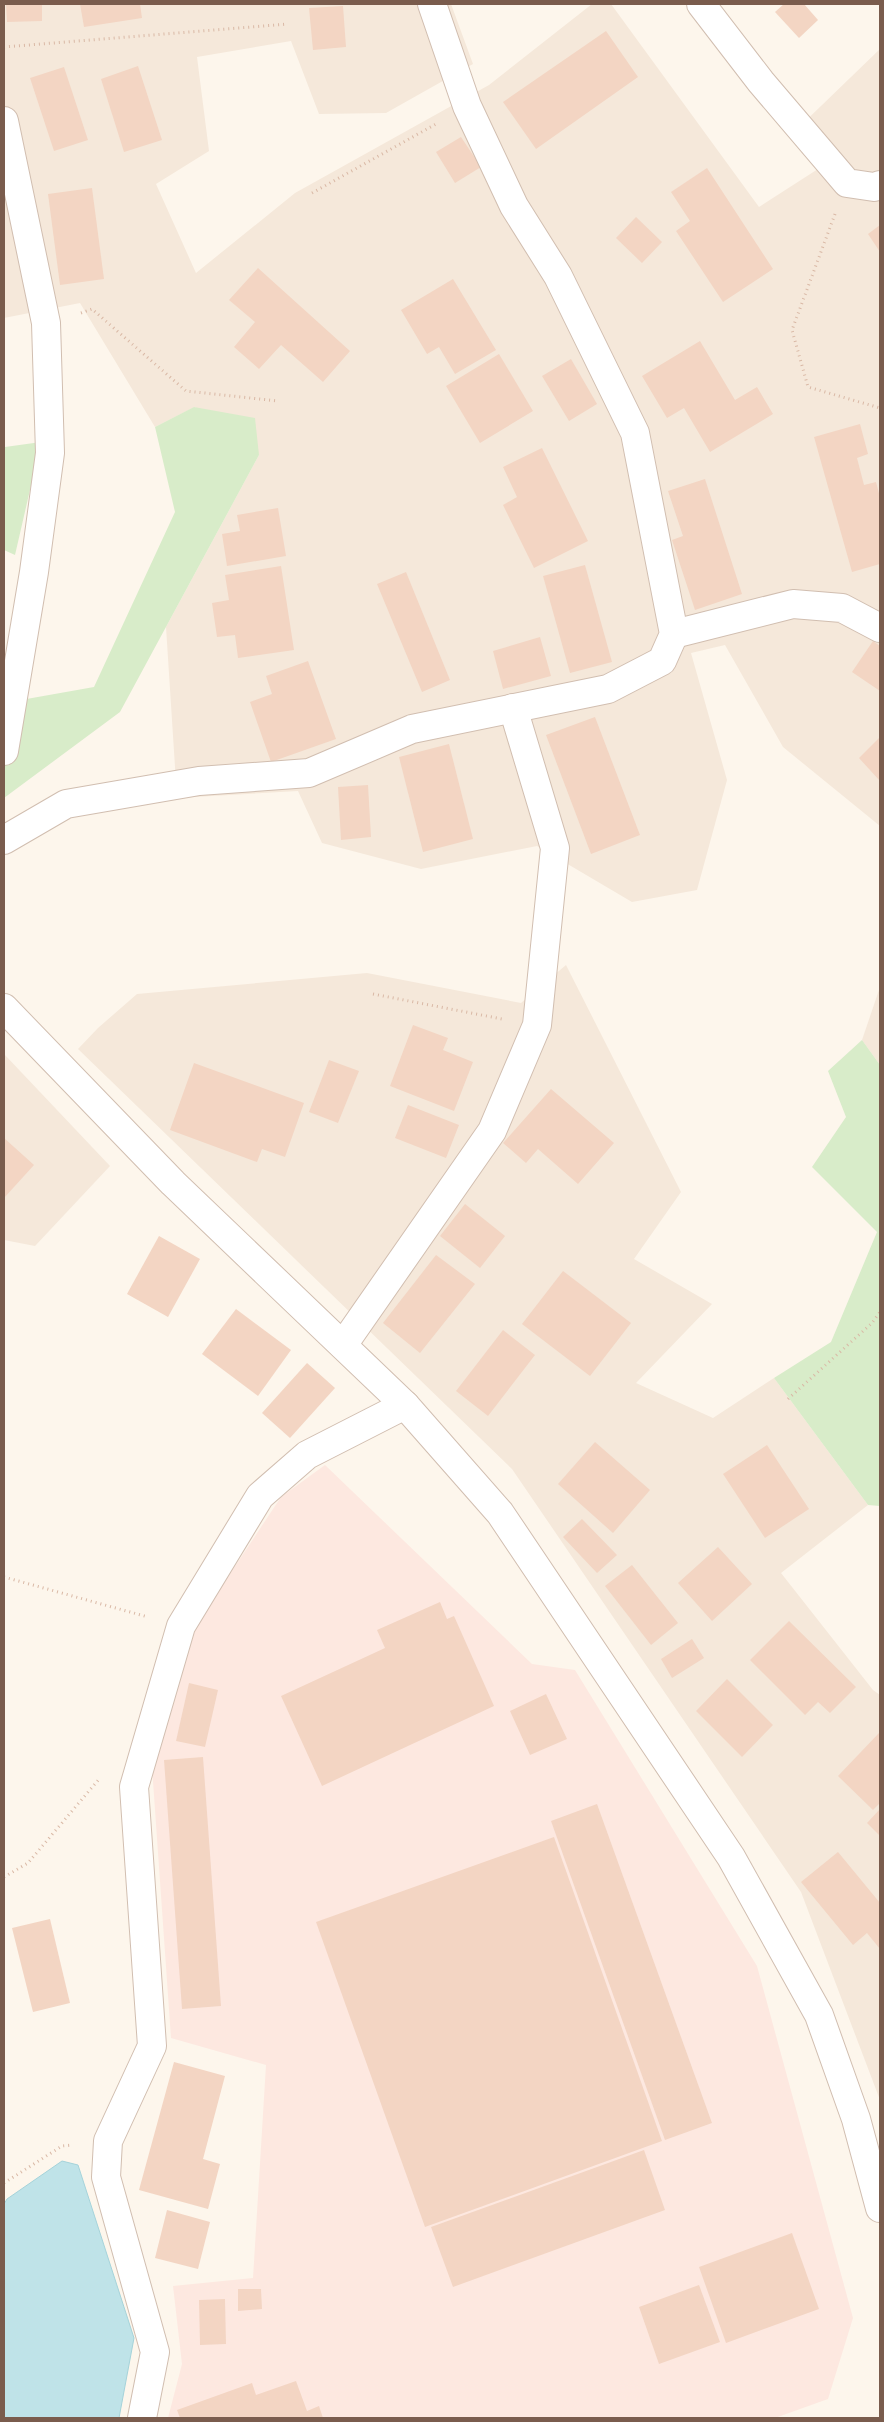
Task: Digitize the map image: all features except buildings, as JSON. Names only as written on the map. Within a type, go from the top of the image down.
[{"type":"street","points":[[4,840],[66,804],[199,781],[309,774],[412,729],[608,688],[662,661],[674,634],[635,433],[558,276],[514,206],[467,106],[432,4]]},
{"type":"street","points":[[701,4],[761,82],[847,183],[874,187],[880,185]]},
{"type":"street","points":[[4,121],[46,323],[50,452],[34,572],[4,751]]},
{"type":"street","points":[[674,634],[793,604],[842,608],[880,628]]},
{"type":"street","points":[[343,1345],[492,1131],[537,1025],[555,848],[513,708]]},
{"type":"street","points":[[4,1008],[173,1183],[405,1405],[500,1513],[731,1857],[819,2015],[856,2119],[880,2208]]},
{"type":"street","points":[[142,2418],[155,2352],[106,2177],[108,2141],[152,2046],[134,1787],[181,1626],[260,1496],[307,1455],[405,1405]]},
{"type":"path","points":[[4,47],[288,24]]},
{"type":"path","points":[[312,193],[467,106]]},
{"type":"path","points":[[847,183],[792,330],[808,387],[880,408]]},
{"type":"path","points":[[46,323],[92,309],[186,391],[278,401]]},
{"type":"path","points":[[373,994],[537,1025]]},
{"type":"path","points":[[788,1399],[872,1324],[880,1312]]},
{"type":"path","points":[[4,1577],[181,1626]]},
{"type":"path","points":[[4,1877],[28,1863],[103,1773],[143,1758]]},
{"type":"path","points":[[4,2182],[62,2146],[108,2141]]},
{"type":"shaded area","points":[[4,4],[451,4],[473,64],[386,113],[319,114],[291,41],[197,57],[209,151],[156,184],[196,273],[295,193],[489,85],[592,4],[611,4],[759,207],[818,169],[792,134],[880,49],[880,826],[783,747],[725,645],[691,653],[727,780],[697,890],[632,902],[537,846],[421,869],[322,843],[298,791],[177,798],[166,627],[259,455],[195,407],[155,427],[80,303],[4,318]]},
{"type":"shaded area","points":[[566,965],[681,1192],[634,1259],[712,1304],[636,1383],[713,1418],[774,1378],[868,1505],[781,1573],[873,1690],[880,1695],[880,2100],[801,1892],[512,1469],[78,1049],[98,1028],[137,994],[367,973],[521,1003]]},
{"type":"shaded area","points":[[880,987],[880,1065],[862,1040]]},
{"type":"shaded area","points":[[4,1054],[110,1166],[35,1246],[4,1240]]},
{"type":"shaded area","points":[[325,1465],[532,1664],[575,1670],[757,1966],[853,2318],[828,2399],[775,2418],[168,2418],[182,2364],[173,2286],[253,2278],[266,2065],[171,2038],[152,1767],[190,1634],[281,1497]]},
{"type":"green space","points":[[194,407],[255,418],[259,455],[120,712],[4,798],[4,703],[94,687],[175,512],[155,427]]},
{"type":"green space","points":[[41,442],[15,555],[4,550],[4,444],[5,447]]},
{"type":"green space","points":[[862,1040],[880,1065],[880,1506],[868,1505],[774,1378],[831,1342],[877,1232],[812,1167],[846,1117],[828,1071]]},
{"type":"water","points":[[62,2161],[78,2165],[134,2338],[119,2418],[4,2418],[4,2204],[7,2199]]}]
